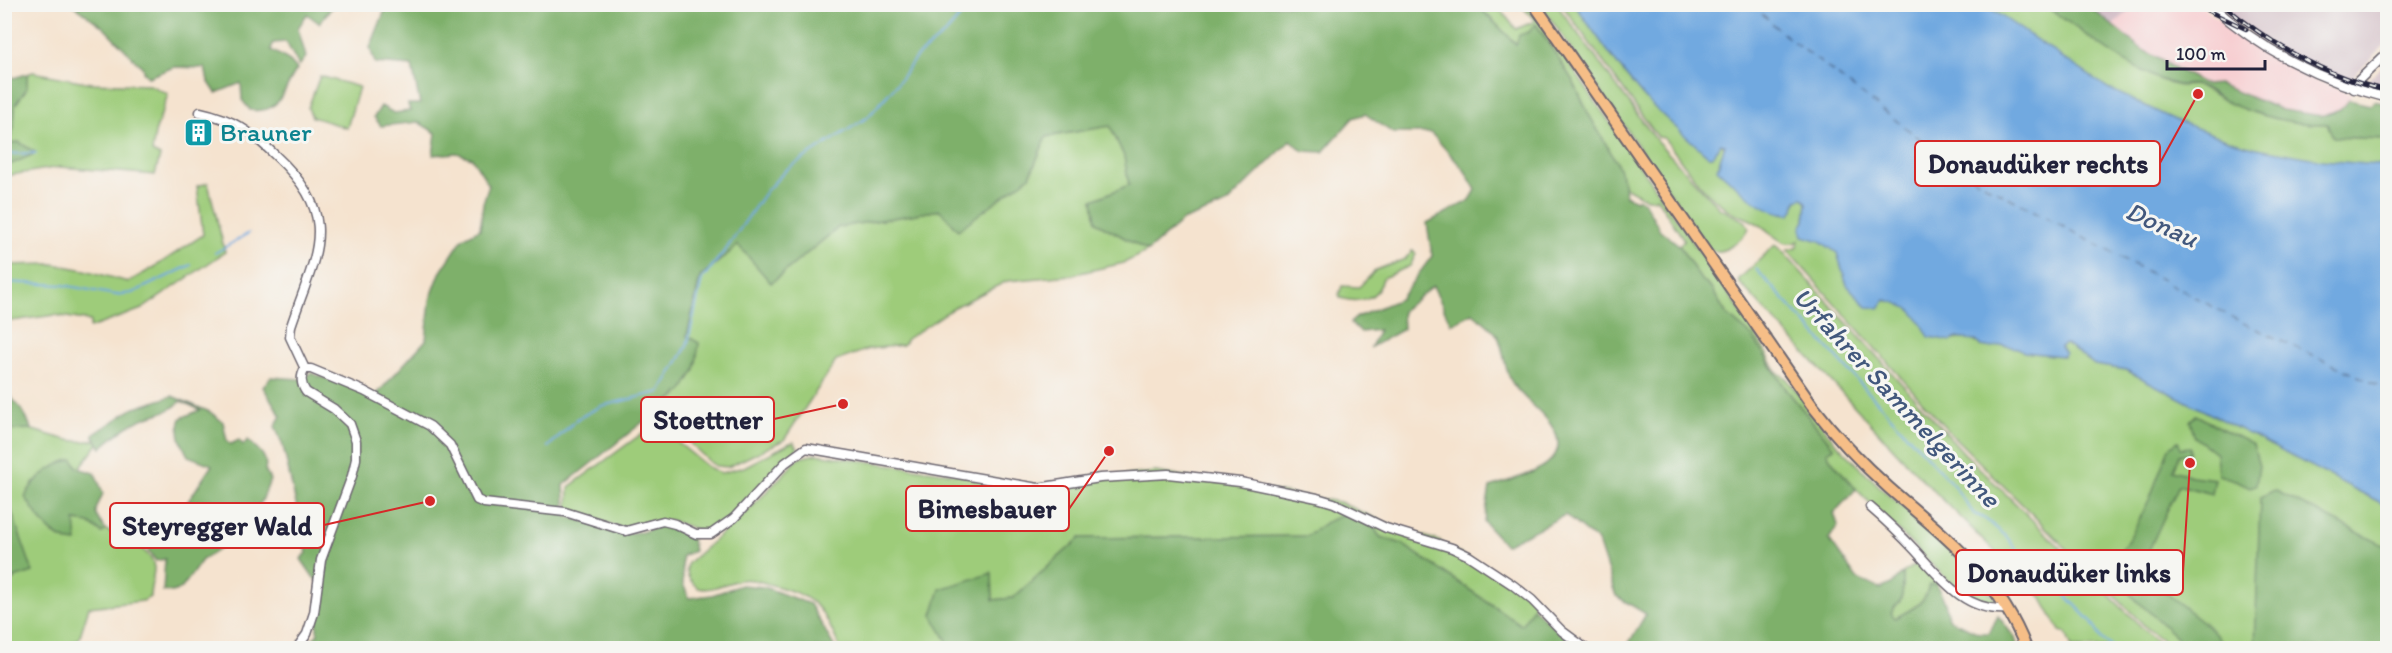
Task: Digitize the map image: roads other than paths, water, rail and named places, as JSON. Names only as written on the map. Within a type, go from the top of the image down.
[{"type":"main road","points":[[1534,4],[1815,410],[1868,469],[1965,553],[1986,577],[2007,609],[2026,648]]},
{"type":"street","points":[[2210,4],[2263,45],[2306,68],[2354,89],[2388,98]]},
{"type":"street","points":[[2354,89],[2357,82],[2388,52]]},
{"type":"street","points":[[200,112],[223,117],[259,139],[297,176],[310,196],[319,226],[318,248],[291,326],[290,337],[305,369],[302,382],[306,392],[334,409],[350,424],[356,441],[356,459],[321,560],[314,613],[307,634],[297,648]]},
{"type":"street","points":[[305,369],[311,369],[364,392],[430,426],[450,445],[477,500],[484,503],[565,512],[626,531],[663,521],[696,534],[711,534],[734,518],[785,463],[806,448],[1038,488],[1100,478],[1145,474],[1240,482],[1334,503],[1392,530],[1462,552],[1513,585],[1532,600],[1562,631],[1585,648]]},
{"type":"street","points":[[1870,507],[1953,591],[1979,606],[1997,610],[2007,609]]},
{"type":"water","name":"Donau","points":[[1575,5],[1985,5],[2108,88],[2175,120],[2257,148],[2322,160],[2387,166],[2387,506],[2126,370],[2095,365],[2065,344],[2060,347],[2065,353],[2063,356],[2024,352],[2018,348],[2001,345],[1992,348],[1981,346],[1976,341],[1957,338],[1951,341],[1929,337],[1917,317],[1901,305],[1885,300],[1879,308],[1867,307],[1847,285],[1837,253],[1820,241],[1803,236],[1801,228],[1805,221],[1807,203],[1803,198],[1796,200],[1794,210],[1790,214],[1780,213],[1760,204],[1741,191],[1717,169],[1725,145],[1721,143],[1712,156],[1708,156],[1659,112],[1625,75]]},
{"type":"waterway","points":[[548,447],[577,419],[601,406],[660,392],[687,346],[702,279],[727,248],[766,191],[787,169],[868,117],[897,84],[916,57],[945,34],[971,4]]},
{"type":"waterway","points":[[4,154],[36,153]]},
{"type":"waterway","points":[[215,253],[249,233]]},
{"type":"waterway","points":[[4,282],[63,285],[116,295],[132,293],[191,265]]},
{"type":"waterway","name":"Urfahrer Sammelgerinne","points":[[1756,269],[1954,486],[1974,514],[1984,518],[2006,536],[2023,559],[2047,576],[2090,620],[2102,639],[2113,648]]},
{"type":"railway","points":[[2194,4],[2246,29]]},
{"type":"railway","points":[[2222,4],[2240,19],[2300,57],[2343,77],[2388,91]]},
{"type":"place","name":"Donaudüker rechts","points":[[2198,94]]},
{"type":"place","name":"Brauner","points":[[199,132]]},
{"type":"place","name":"Stoettner","points":[[843,404]]},
{"type":"place","name":"Bimesbauer","points":[[1109,451]]},
{"type":"place","name":"Donaudüker links","points":[[2190,463]]},
{"type":"place","name":"Steyregger Wald","points":[[430,501]]}]
